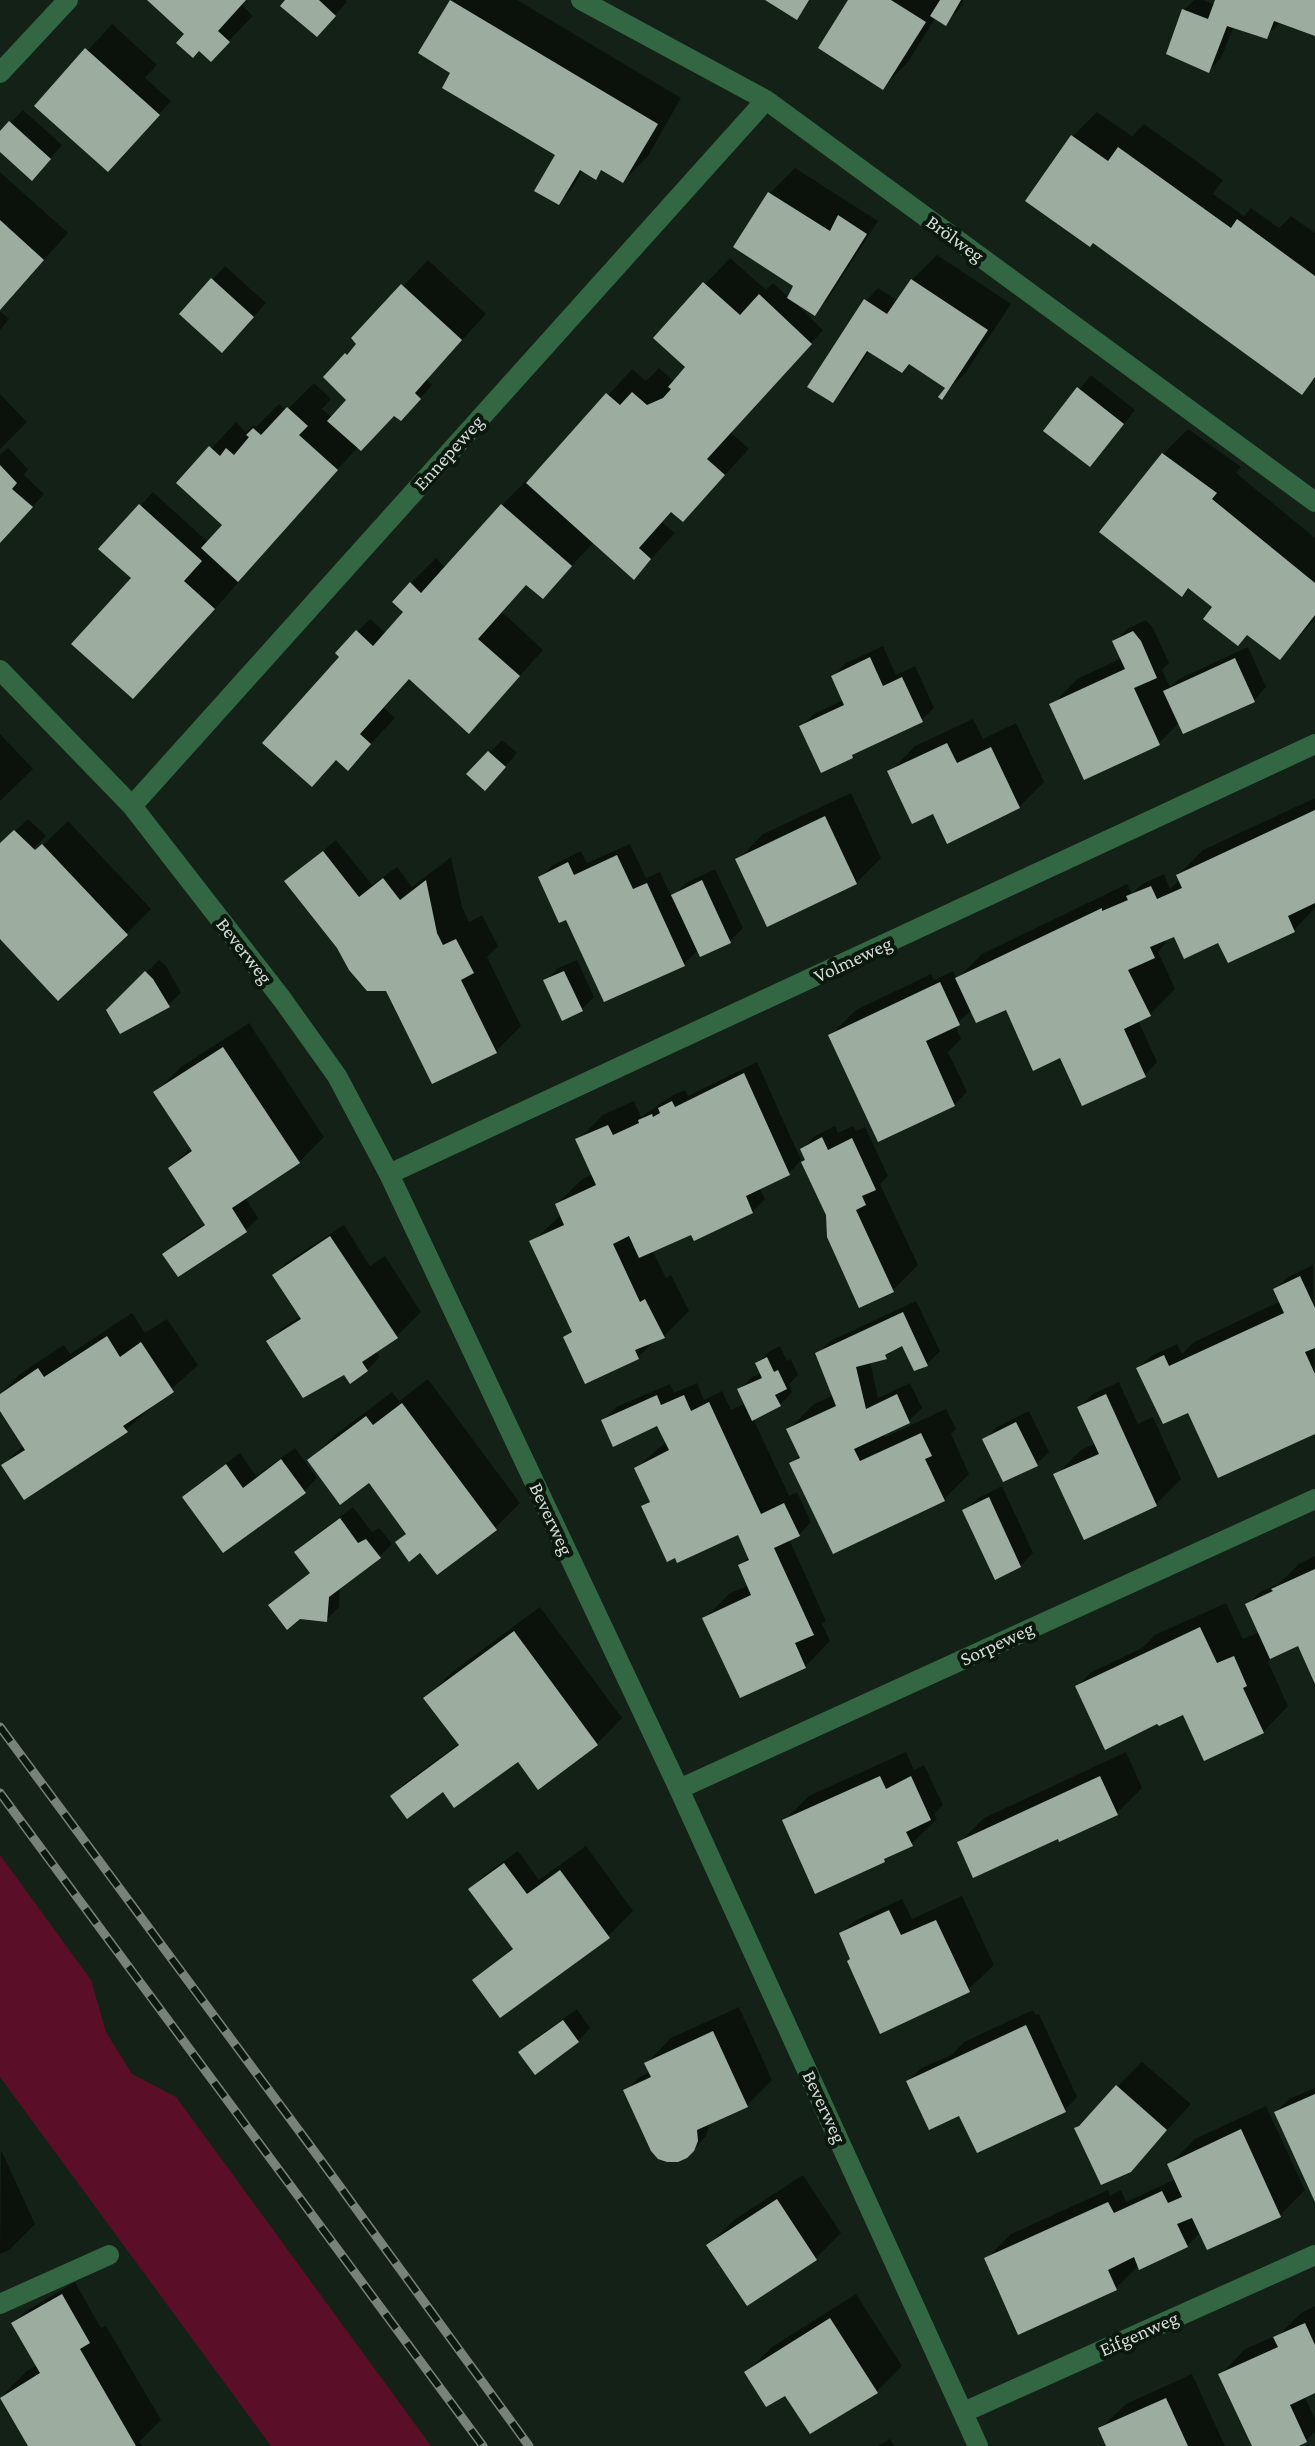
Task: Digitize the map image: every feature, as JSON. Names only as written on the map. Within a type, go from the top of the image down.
[{"type":"street","points":[[0,73],[68,0]]},
{"type":"street","name":"Brölweg","points":[[581,0],[766,100],[1315,502]]},
{"type":"street","name":"Ennepeweg","points":[[132,806],[766,100]]},
{"type":"street","name":"Beverweg","points":[[0,670],[132,806],[282,999],[337,1076],[389,1174],[679,1789],[978,2446]]},
{"type":"street","name":"Volmeweg","points":[[389,1174],[1315,744]]},
{"type":"street","name":"Sorpeweg","points":[[679,1789],[1315,1499]]},
{"type":"street","points":[[0,2304],[109,2255]]},
{"type":"street","name":"Eifgenweg","points":[[964,2412],[1315,2255]]},
{"type":"shaded area","points":[[0,1855],[91,1980],[106,2032],[132,2074],[176,2097],[431,2446],[271,2446],[0,2077]]},
{"type":"building","points":[[147,0],[246,0],[218,31],[230,42],[211,62],[199,51],[193,58],[176,43],[184,34]]},
{"type":"building","points":[[285,0],[319,0],[336,16],[317,37],[280,6]]},
{"type":"building","points":[[450,0],[658,124],[623,183],[601,170],[596,180],[580,170],[559,205],[534,191],[555,155],[442,88],[450,73],[418,53]]},
{"type":"building","points":[[765,0],[809,0],[797,20]]},
{"type":"building","points":[[848,0],[891,0],[926,22],[883,90],[818,48]]},
{"type":"building","points":[[940,0],[961,0],[946,26],[930,16]]},
{"type":"building","points":[[1215,0],[1315,0],[1315,36],[1274,21],[1267,39],[1227,26],[1209,73],[1166,54],[1182,9],[1208,19]]},
{"type":"building","points":[[85,48],[160,115],[108,172],[34,106]]},
{"type":"building","points":[[9,121],[51,159],[32,181],[0,152],[0,131]]},
{"type":"building","points":[[1071,135],[1108,161],[1118,147],[1231,228],[1237,219],[1315,276],[1315,377],[1302,395],[1093,243],[1090,247],[1025,201]]},
{"type":"building","points":[[768,192],[830,231],[838,215],[867,234],[815,316],[787,298],[793,286],[733,247]]},
{"type":"building","points":[[0,220],[44,260],[0,310]]},
{"type":"building","points":[[211,278],[254,317],[222,353],[179,314]]},
{"type":"building","points":[[911,279],[988,330],[942,400],[938,397],[945,388],[909,364],[902,373],[867,351],[833,403],[807,387],[864,299],[887,314]]},
{"type":"building","points":[[703,282],[740,315],[759,294],[812,344],[707,459],[725,475],[683,522],[671,512],[639,548],[651,559],[634,580],[526,483],[606,393],[620,405],[632,392],[647,405],[663,398],[671,389],[668,387],[685,367],[653,338]]},
{"type":"building","points":[[401,284],[462,340],[415,393],[421,399],[401,421],[394,416],[361,451],[327,421],[346,400],[323,377],[345,353],[347,355],[356,344],[351,338]]},
{"type":"building","points":[[1077,387],[1124,424],[1090,467],[1043,431]]},
{"type":"building","points":[[287,407],[308,426],[299,435],[338,470],[238,582],[201,548],[222,525],[176,483],[209,446],[220,456],[226,448],[234,455],[253,428],[261,435]]},
{"type":"building","points":[[1162,453],[1217,493],[1212,499],[1315,583],[1315,615],[1280,660],[1247,635],[1238,646],[1203,619],[1212,607],[1188,588],[1182,597],[1099,532]]},
{"type":"building","points":[[0,465],[17,483],[12,489],[33,507],[0,543]]},
{"type":"building","points":[[139,504],[202,561],[184,581],[215,609],[133,699],[71,644],[131,578],[98,549]]},
{"type":"building","points":[[501,504],[572,566],[543,599],[526,585],[478,639],[520,676],[469,734],[409,679],[360,734],[371,744],[348,771],[336,760],[312,787],[262,743],[339,657],[335,653],[356,630],[373,646],[403,612],[392,602],[410,582],[421,593]]},
{"type":"building","points":[[1133,631],[1141,641],[1157,678],[1134,688],[1160,745],[1084,780],[1049,704],[1125,669],[1112,641]]},
{"type":"building","points":[[870,657],[883,686],[902,677],[923,722],[821,773],[799,726],[844,705],[831,676]]},
{"type":"building","points":[[1235,658],[1255,702],[1183,734],[1163,691]]},
{"type":"building","points":[[947,743],[957,763],[991,747],[1020,808],[947,844],[933,814],[912,824],[887,771]]},
{"type":"building","points":[[488,751],[506,767],[485,791],[466,774]]},
{"type":"building","points":[[1315,810],[1315,903],[1288,916],[1295,932],[1228,963],[1218,943],[1184,959],[1174,937],[1150,947],[1155,958],[1128,970],[1151,1016],[1124,1029],[1146,1077],[1082,1106],[1060,1058],[1033,1071],[1006,1010],[976,1023],[955,978],[1102,908],[1102,911],[1128,900],[1126,896],[1151,886],[1157,899],[1182,888],[1176,875]]},
{"type":"building","points":[[825,816],[857,884],[767,927],[735,859]]},
{"type":"building","points":[[14,830],[35,850],[42,844],[128,935],[58,1001],[0,939],[0,843]]},
{"type":"building","points":[[323,851],[359,897],[383,878],[400,900],[426,880],[437,933],[443,945],[456,939],[474,973],[461,980],[497,1053],[432,1084],[386,991],[367,991],[284,881]]},
{"type":"building","points":[[617,855],[633,889],[647,883],[685,966],[604,1002],[566,920],[559,923],[538,877],[568,862],[574,875]]},
{"type":"building","points":[[702,880],[731,943],[700,957],[671,895]]},
{"type":"building","points":[[145,971],[170,1007],[120,1034],[106,1010]]},
{"type":"building","points":[[564,971],[583,1011],[562,1021],[543,980]]},
{"type":"building","points":[[940,982],[960,1025],[926,1041],[955,1106],[878,1142],[828,1035]]},
{"type":"building","points":[[223,1047],[300,1163],[232,1208],[247,1232],[178,1277],[162,1254],[205,1225],[168,1168],[192,1151],[153,1092]]},
{"type":"building","points":[[744,1073],[790,1175],[746,1196],[753,1213],[694,1241],[691,1235],[639,1258],[629,1236],[613,1244],[640,1302],[645,1299],[665,1338],[635,1350],[639,1359],[585,1384],[563,1337],[572,1332],[529,1241],[564,1225],[555,1204],[596,1185],[575,1139],[608,1125],[613,1135],[639,1123],[638,1120],[660,1113],[658,1108],[672,1101],[675,1107]]},
{"type":"building","points":[[822,1137],[828,1150],[852,1138],[876,1190],[862,1196],[866,1205],[856,1210],[894,1292],[859,1308],[827,1237],[826,1215],[801,1162],[805,1160],[800,1149]]},
{"type":"building","points":[[330,1236],[398,1338],[362,1362],[368,1371],[350,1384],[344,1375],[303,1398],[266,1341],[301,1319],[272,1275]]},
{"type":"building","points":[[1300,1276],[1315,1308],[1315,1348],[1305,1352],[1315,1374],[1315,1434],[1218,1478],[1188,1413],[1163,1424],[1136,1368],[1164,1355],[1169,1366],[1284,1313],[1273,1289]]},
{"type":"building","points":[[903,1312],[928,1366],[914,1371],[902,1346],[885,1355],[887,1359],[856,1367],[866,1409],[897,1394],[910,1423],[854,1449],[860,1461],[921,1433],[932,1456],[925,1459],[945,1501],[833,1554],[789,1463],[800,1458],[786,1429],[836,1406],[815,1353]]},
{"type":"building","points":[[107,1336],[120,1357],[141,1342],[174,1392],[123,1426],[128,1432],[24,1500],[1,1465],[25,1450],[0,1411],[0,1394],[38,1368],[44,1377]]},
{"type":"building","points":[[767,1357],[774,1372],[778,1370],[787,1389],[775,1395],[781,1406],[752,1421],[737,1389],[762,1378],[755,1363]]},
{"type":"building","points":[[1106,1394],[1157,1506],[1084,1540],[1053,1474],[1099,1454],[1077,1407]]},
{"type":"building","points":[[657,1395],[661,1405],[684,1395],[691,1411],[709,1402],[761,1514],[784,1503],[800,1536],[774,1548],[814,1635],[795,1643],[806,1668],[740,1698],[702,1618],[751,1595],[738,1565],[749,1560],[738,1535],[677,1563],[675,1558],[667,1562],[641,1506],[650,1502],[634,1468],[669,1450],[657,1426],[613,1447],[601,1420]]},
{"type":"building","points":[[402,1403],[497,1530],[437,1575],[420,1553],[409,1562],[395,1542],[406,1534],[369,1483],[340,1505],[307,1460],[366,1416],[373,1425]]},
{"type":"building","points":[[1016,1422],[1038,1466],[1003,1482],[982,1439]]},
{"type":"building","points":[[281,1459],[306,1493],[223,1553],[182,1497],[226,1464],[243,1488]]},
{"type":"building","points":[[989,1497],[1021,1567],[995,1580],[962,1510]]},
{"type":"building","points":[[340,1518],[358,1543],[366,1539],[381,1558],[329,1597],[327,1622],[300,1619],[287,1630],[268,1605],[310,1573],[294,1552]]},
{"type":"building","points":[[1315,1569],[1315,1684],[1298,1646],[1270,1659],[1245,1604]]},
{"type":"building","points":[[1200,1627],[1217,1663],[1234,1656],[1247,1686],[1243,1688],[1264,1733],[1204,1761],[1183,1715],[1159,1726],[1157,1724],[1105,1750],[1075,1686]]},
{"type":"building","points":[[514,1631],[598,1745],[538,1790],[518,1762],[454,1808],[443,1792],[407,1819],[390,1796],[459,1745],[423,1698]]},
{"type":"building","points":[[880,1776],[886,1789],[911,1776],[931,1820],[906,1832],[913,1846],[815,1894],[782,1820]]},
{"type":"building","points":[[1100,1776],[1118,1815],[973,1878],[957,1842]]},
{"type":"building","points":[[504,1863],[527,1894],[560,1870],[610,1938],[500,2018],[472,1980],[513,1949],[468,1889]]},
{"type":"building","points":[[889,1910],[901,1935],[936,1920],[970,1992],[880,2034],[847,1961],[850,1959],[839,1933]]},
{"type":"building","points":[[563,2020],[579,2042],[535,2075],[518,2052]]},
{"type":"building","points":[[1026,2025],[1066,2112],[977,2153],[959,2116],[929,2130],[906,2081]]},
{"type":"building","points":[[713,2031],[748,2107],[697,2130],[698,2141],[687,2158],[678,2162],[658,2159],[651,2151],[623,2090],[651,2077],[644,2063]]},
{"type":"building","points":[[1116,2085],[1167,2130],[1131,2172],[1101,2185],[1074,2128]]},
{"type":"building","points":[[1315,2094],[1315,2202],[1274,2112]]},
{"type":"building","points":[[1241,2129],[1281,2217],[1207,2250],[1192,2218],[1177,2224],[1188,2247],[1139,2270],[1134,2257],[1108,2270],[1117,2290],[1018,2335],[984,2258],[1108,2202],[1114,2213],[1162,2191],[1168,2203],[1182,2197],[1167,2164]]},
{"type":"building","points":[[777,2199],[817,2260],[747,2306],[706,2245]]},
{"type":"building","points":[[62,2294],[90,2343],[80,2349],[136,2446],[28,2446],[0,2398],[40,2373],[11,2323]]},
{"type":"building","points":[[830,2318],[878,2393],[810,2434],[785,2396],[766,2407],[744,2372]]},
{"type":"building","points":[[1305,2323],[1315,2345],[1315,2393],[1290,2405],[1307,2442],[1299,2446],[1252,2446],[1218,2374],[1278,2347],[1273,2337]]},
{"type":"building","points":[[1166,2398],[1188,2446],[1106,2446],[1098,2428]]},
{"type":"railway","points":[[0,1727],[529,2446]]},
{"type":"railway","points":[[0,1793],[483,2446]]}]
